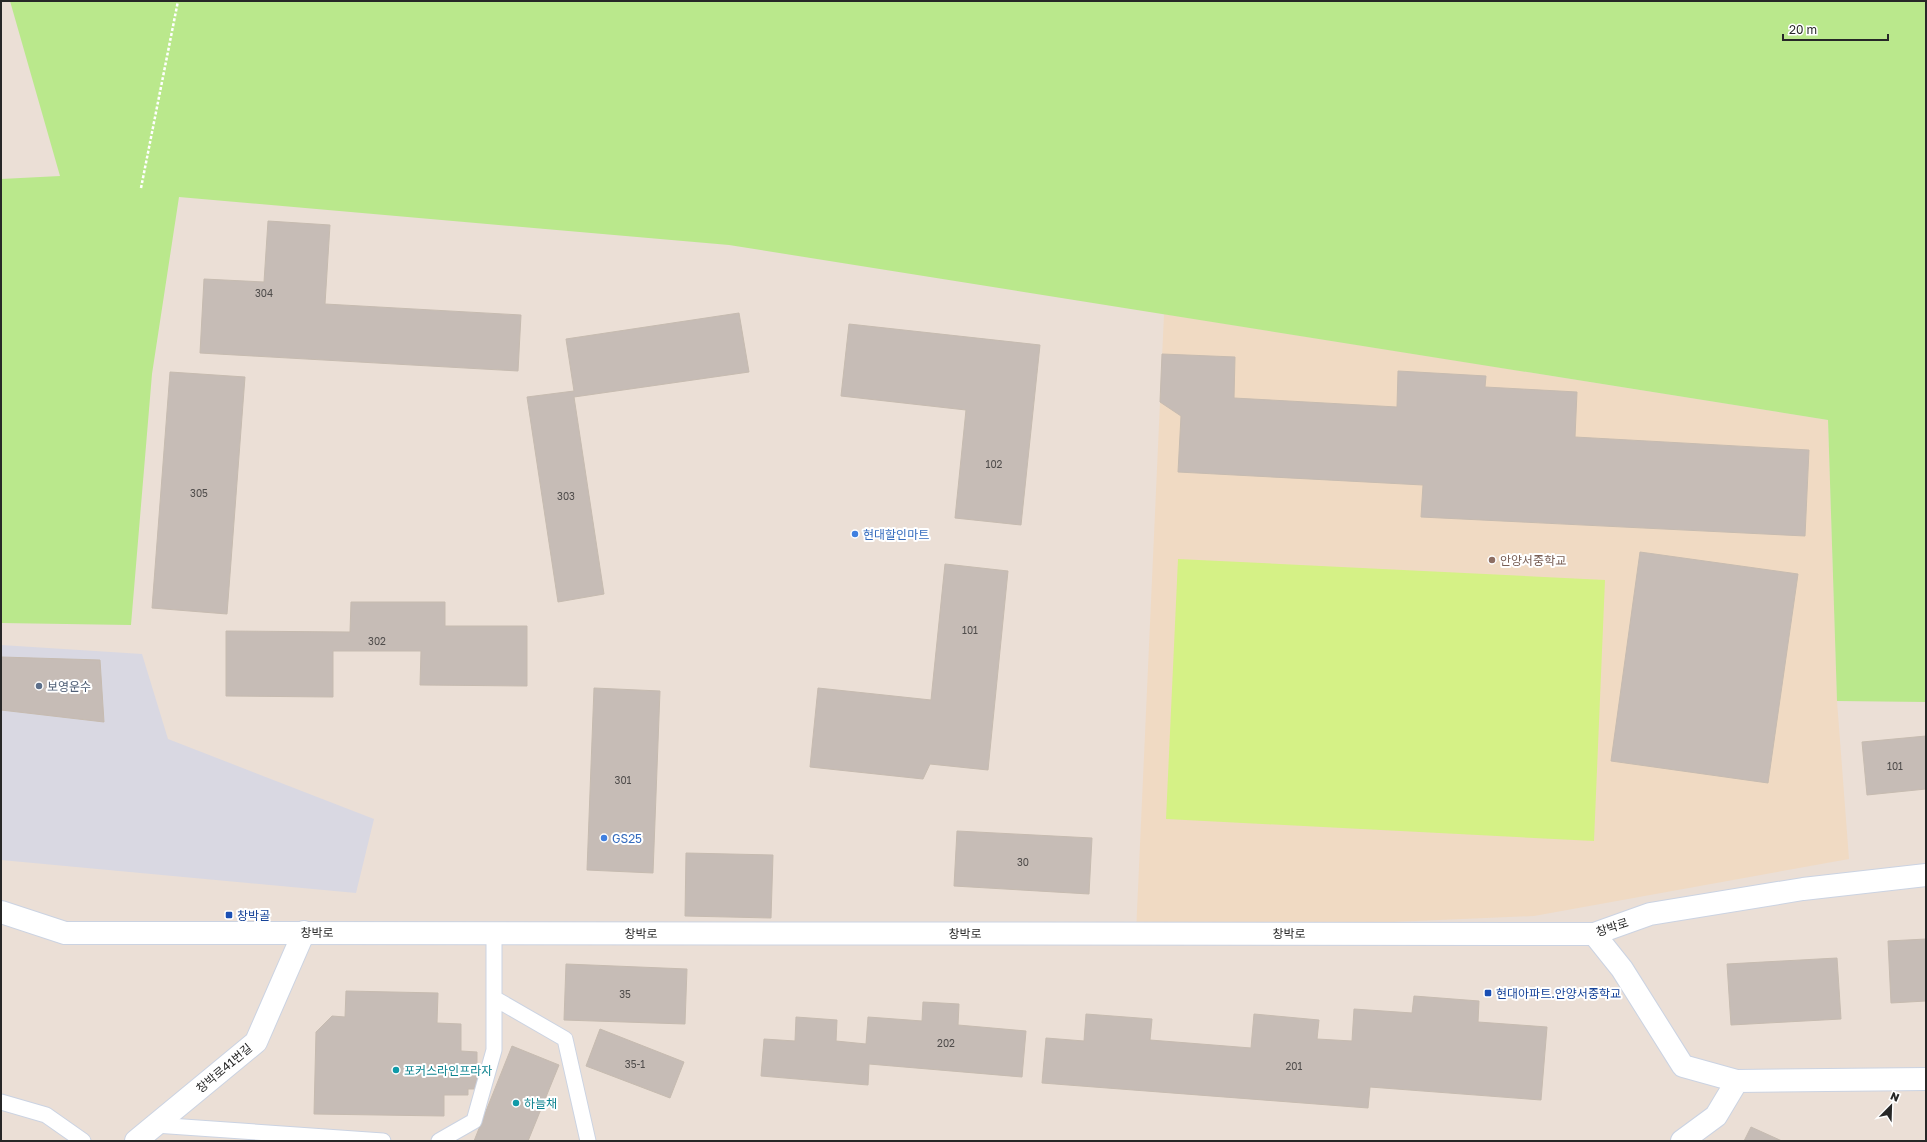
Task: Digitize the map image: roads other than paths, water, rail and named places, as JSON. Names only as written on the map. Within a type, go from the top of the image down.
[{"type":"street","name":"창박로","points":[[1,912],[65,933],[1594,934],[1650,914],[1803,889],[1926,875]]},
{"type":"street","name":"창박로41번길","points":[[136,1141],[256,1042],[304,932]]},
{"type":"street","points":[[1594,934],[1622,969],[1683,1066],[1737,1081],[1926,1079]]},
{"type":"street","points":[[1682,1141],[1716,1116],[1737,1081]]},
{"type":"lane","points":[[439,1141],[474,1121],[494,1050],[494,933]]},
{"type":"lane","points":[[494,998],[565,1039],[588,1141]]},
{"type":"lane","points":[[1,1102],[46,1115],[83,1141]]},
{"type":"lane","points":[[155,1125],[383,1141]]},
{"type":"place","name":"현대할인마트","points":[[855,534]]},
{"type":"place","name":"안양서중학교","points":[[1492,560]]},
{"type":"place","name":"보영운수","points":[[39,686]]},
{"type":"place","name":"GS25","points":[[604,838]]},
{"type":"place","name":"창박골","points":[[229,915]]},
{"type":"place","name":"현대아파트.안양서중학교","points":[[1488,993]]},
{"type":"place","name":"포커스라인프라자","points":[[396,1070]]},
{"type":"place","name":"하늘채","points":[[516,1103]]}]
